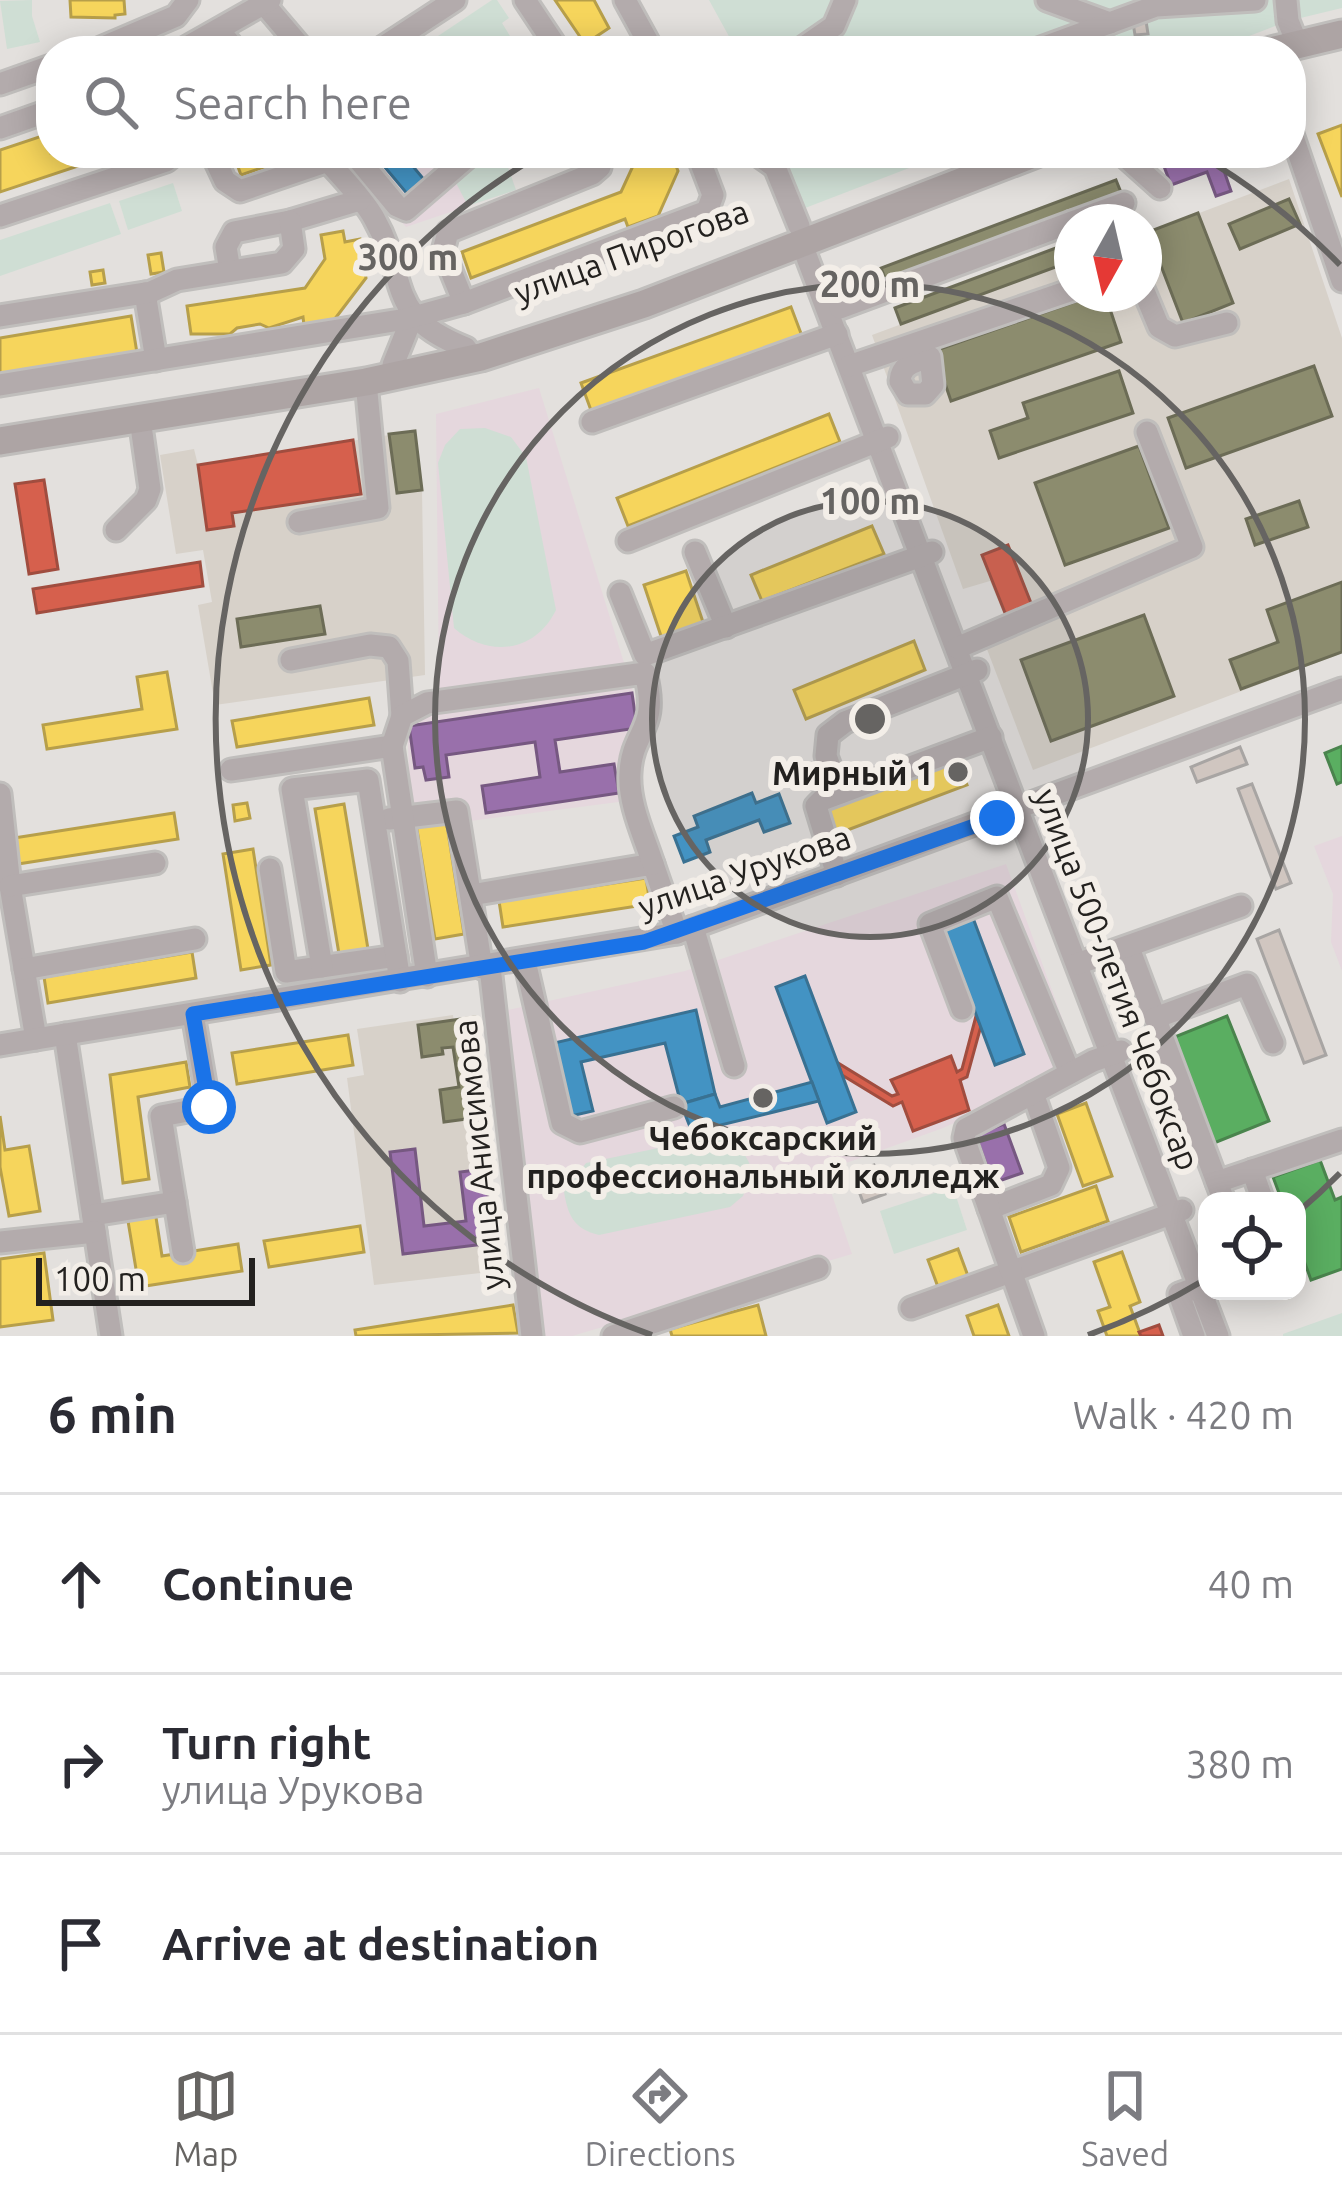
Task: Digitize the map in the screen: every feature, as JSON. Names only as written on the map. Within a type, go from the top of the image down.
[{"type":"main road","points":[[1306,47],[1342,34]]},
{"type":"main road","points":[[1306,52],[1342,50]]},
{"type":"main road","name":"улица Пирогова","points":[[0,441],[394,371],[644,304],[959,168]]},
{"type":"main road","name":"улица Пирогова","points":[[804,235],[994,168]]},
{"type":"main road","name":"улица Пирогова","points":[[0,429],[366,382],[394,371]]},
{"type":"street","points":[[129,36],[176,16],[188,0]]},
{"type":"street","points":[[400,36],[455,0]]},
{"type":"street","points":[[525,0],[549,36]]},
{"type":"street","points":[[626,0],[645,36]]},
{"type":"street","points":[[820,36],[835,26],[845,0]]},
{"type":"street","points":[[1047,0],[1110,22]]},
{"type":"street","points":[[1073,36],[1156,6],[1255,0]]},
{"type":"street","points":[[1286,0],[1289,36]]},
{"type":"street","points":[[212,36],[267,2],[293,36]]},
{"type":"street","points":[[220,32],[223,36]]},
{"type":"street","points":[[36,74],[1,92],[7,126],[36,115]]},
{"type":"street","points":[[0,216],[145,168]]},
{"type":"street","points":[[220,168],[229,186],[239,190],[296,168]]},
{"type":"street","points":[[333,168],[376,222],[412,318],[468,354]]},
{"type":"street","points":[[365,168],[397,206],[406,210],[456,168]]},
{"type":"street","points":[[464,303],[443,251],[448,232],[592,175],[599,168]]},
{"type":"street","points":[[0,385],[412,318],[464,303],[707,211],[713,196],[703,168]]},
{"type":"street","points":[[780,168],[804,235]]},
{"type":"street","points":[[1138,168],[1160,188]]},
{"type":"street","points":[[1304,168],[1342,281]]},
{"type":"street","points":[[230,271],[226,247],[234,232],[360,200]]},
{"type":"street","points":[[1119,204],[1124,202]]},
{"type":"street","points":[[0,316],[145,293],[177,280],[290,258],[294,250],[290,221]]},
{"type":"street","points":[[840,308],[1054,229]]},
{"type":"street","name":"улица 500-летия Чебоксар","points":[[804,235],[840,308],[855,364],[1198,1272]]},
{"type":"street","name":"улица 500-летия Чебоксар","points":[[804,235],[837,334],[855,364]]},
{"type":"street","points":[[145,293],[156,360]]},
{"type":"street","points":[[855,364],[927,348],[1054,297]]},
{"type":"street","points":[[1153,312],[1159,327],[1175,336],[1227,323]]},
{"type":"street","points":[[394,371],[412,318]]},
{"type":"street","points":[[592,422],[837,334]]},
{"type":"street","points":[[299,522],[378,508],[366,382]]},
{"type":"street","points":[[116,530],[146,500],[150,489],[150,411]]},
{"type":"street","points":[[962,646],[1192,547],[1147,432]]},
{"type":"street","points":[[628,541],[883,439]]},
{"type":"street","points":[[695,552],[726,627]]},
{"type":"street","points":[[620,593],[645,656],[927,554]]},
{"type":"street","points":[[290,660],[370,645],[389,647],[398,661],[402,716],[392,746],[427,976]]},
{"type":"street","points":[[840,793],[826,756],[828,735],[845,722],[972,672]]},
{"type":"street","name":"улица 500-летия Чебоксар","points":[[972,672],[991,737],[1024,808]]},
{"type":"street","points":[[402,716],[428,704],[645,673],[650,715],[629,772],[631,792],[653,864],[685,930],[734,1066]]},
{"type":"street","name":"улица Урукова","points":[[0,1045],[525,961],[685,930],[1342,689]]},
{"type":"street","points":[[837,875],[816,806],[991,737]]},
{"type":"street","points":[[231,770],[392,746]]},
{"type":"street","points":[[322,967],[292,789],[368,780],[400,981]]},
{"type":"street","points":[[0,794],[36,1039]]},
{"type":"street","name":"улица Анисимова","points":[[403,817],[457,811],[486,967],[532,1336]]},
{"type":"street","points":[[375,821],[403,817]]},
{"type":"street","points":[[10,886],[155,863]]},
{"type":"street","points":[[470,895],[653,864]]},
{"type":"street","points":[[270,869],[286,972],[396,956]]},
{"type":"street","points":[[962,1009],[930,924],[997,897],[1070,1073]]},
{"type":"street","points":[[1082,962],[1241,906]]},
{"type":"street","points":[[24,969],[195,939]]},
{"type":"street","points":[[1130,948],[1221,1191],[1252,1170],[1342,1140]]},
{"type":"street","points":[[525,961],[562,1124],[580,1132],[674,1107]]},
{"type":"street","points":[[1155,1018],[1247,984],[1274,1043]]},
{"type":"street","points":[[183,1252],[161,1116],[209,1107],[193,1014]]},
{"type":"street","points":[[65,1034],[111,1336]]},
{"type":"street","points":[[1034,1336],[964,1138],[966,1130],[1117,1053]]},
{"type":"street","points":[[989,1209],[1058,1178],[1059,1168],[1033,1093]]},
{"type":"street","points":[[1252,1170],[1260,1192]]},
{"type":"street","points":[[0,1242],[175,1202]]},
{"type":"street","points":[[911,1308],[1177,1212]]},
{"type":"street","points":[[613,1336],[818,1268]]},
{"type":"street","points":[[1195,1336],[1199,1300]]},
{"type":"street","name":"улица 500-летия Чебоксар","points":[[1207,1300],[1218,1336]]},
{"type":"street","name":"улица 500-летия Чебоксар","points":[[1211,1300],[1229,1336]]},
{"type":"shaded area","points":[[32,0],[36,43],[7,49],[0,1]]},
{"type":"shaded area","points":[[492,0],[497,0],[509,18],[502,23],[510,36],[438,36]]},
{"type":"shaded area","points":[[709,0],[1342,0],[1342,8],[1249,36],[729,36]]},
{"type":"shaded area","points":[[353,168],[508,168],[516,190],[406,227]]},
{"type":"shaded area","points":[[467,168],[508,168],[516,190],[468,206],[454,179]]},
{"type":"shaded area","points":[[784,168],[909,168],[800,210]]},
{"type":"shaded area","points":[[1289,179],[1342,338],[1342,653],[1033,770],[985,644],[1009,627],[990,581],[963,589],[872,335],[1054,268],[1054,312],[1162,312],[1162,227]]},
{"type":"shaded area","points":[[173,183],[182,211],[128,230],[119,201]]},
{"type":"shaded area","points":[[110,203],[121,234],[0,276],[0,240]]},
{"type":"shaded area","points":[[539,388],[642,721],[626,801],[470,821],[465,802],[411,810],[407,726],[439,686],[436,414]]},
{"type":"shaded area","points":[[485,428],[511,437],[526,457],[556,610],[536,635],[510,646],[481,644],[454,628],[438,463],[445,445],[460,429]]},
{"type":"shaded area","points":[[415,431],[422,490],[425,675],[215,705],[198,605],[212,602],[203,550],[176,554],[160,455],[194,449],[198,465]]},
{"type":"shaded area","points":[[1342,836],[1342,971],[1331,942],[1333,894],[1314,846]]},
{"type":"shaded area","name":"Чебоксарский профессиональный колледж","points":[[1006,864],[1080,1067],[943,1128],[824,1171],[852,1254],[572,1336],[544,1336],[503,1011],[685,971]]},
{"type":"shaded area","points":[[453,1015],[475,1169],[485,1168],[498,1271],[374,1285],[347,1078],[364,1075],[357,1029]]},
{"type":"shaded area","points":[[707,1138],[736,1145],[752,1170],[743,1196],[730,1207],[599,1235],[578,1225],[570,1215],[564,1192],[586,1163]]},
{"type":"shaded area","points":[[953,1187],[967,1230],[894,1254],[880,1211]]},
{"type":"shaded area","points":[[1342,1313],[1342,1336],[1283,1336],[1283,1334]]},
{"type":"building: Homes","points":[[70,0],[124,0],[125,14],[71,17]]},
{"type":"building: Homes","points":[[555,0],[594,0],[609,28],[597,36],[580,36]]},
{"type":"building: Homes","points":[[1342,125],[1342,197],[1318,134]]},
{"type":"building: Homes","points":[[36,138],[36,168],[72,168],[0,192],[0,150]]},
{"type":"building: Homes","points":[[632,168],[677,168],[658,216],[628,227],[625,219],[471,278],[462,252],[621,192]]},
{"type":"building: Homes","points":[[343,231],[345,242],[360,239],[366,278],[334,320],[304,325],[303,317],[269,328],[260,324],[237,328],[230,334],[191,334],[187,306],[305,288],[325,259],[321,235]]},
{"type":"building: Homes","points":[[161,253],[164,272],[151,274],[148,255]]},
{"type":"building: Homes","points":[[103,270],[105,283],[92,285],[90,272]]},
{"type":"building: Homes","points":[[791,307],[802,336],[592,413],[581,383]]},
{"type":"building: Homes","points":[[131,316],[137,353],[0,375],[0,338]]},
{"type":"building: Homes","points":[[829,414],[840,442],[628,526],[617,498]]},
{"type":"building: Homes","points":[[872,526],[884,554],[762,601],[751,575]]},
{"type":"building: Homes","points":[[686,571],[705,628],[663,642],[644,585]]},
{"type":"building: Homes","points":[[914,641],[925,670],[806,719],[794,690]]},
{"type":"building: Homes","points":[[167,672],[177,729],[47,749],[43,725],[142,709],[137,677]]},
{"type":"building: Homes","points":[[369,698],[374,725],[237,747],[232,721]]},
{"type":"building: Homes","points":[[956,758],[967,785],[829,837],[818,809]]},
{"type":"building: Homes","points":[[247,803],[250,818],[235,821],[233,805]]},
{"type":"building: Homes","points":[[344,804],[368,949],[339,954],[315,809]]},
{"type":"building: Homes","points":[[174,813],[178,839],[18,864],[14,838]]},
{"type":"building: Homes","points":[[446,819],[464,934],[435,939],[416,824]]},
{"type":"building: Homes","points":[[253,849],[271,965],[241,970],[223,854]]},
{"type":"building: Homes","points":[[646,878],[650,904],[503,927],[499,901]]},
{"type":"building: Homes","points":[[192,952],[196,978],[48,1003],[44,977]]},
{"type":"building: Homes","points":[[348,1035],[353,1065],[237,1084],[232,1053]]},
{"type":"building: Homes","points":[[186,1062],[190,1087],[138,1097],[149,1179],[123,1183],[110,1075]]},
{"type":"building: Homes","points":[[1086,1103],[1112,1176],[1083,1186],[1057,1114]]},
{"type":"building: Homes","points":[[0,1116],[5,1150],[29,1146],[40,1211],[9,1216],[0,1167]]},
{"type":"building: Homes","points":[[1096,1186],[1108,1221],[1021,1252],[1009,1217]]},
{"type":"building: Homes","points":[[155,1211],[162,1256],[238,1244],[242,1271],[139,1287],[127,1215]]},
{"type":"building: Homes","points":[[360,1226],[364,1252],[269,1267],[264,1241]]},
{"type":"building: Homes","points":[[958,1249],[968,1276],[938,1287],[928,1260]]},
{"type":"building: Homes","points":[[1122,1252],[1140,1302],[1130,1306],[1141,1336],[1107,1336],[1098,1311],[1110,1307],[1094,1262]]},
{"type":"building: Homes","points":[[44,1253],[53,1320],[0,1327],[0,1259]]},
{"type":"building: Homes","points":[[513,1305],[518,1333],[356,1336],[355,1330]]},
{"type":"building: Homes","points":[[758,1305],[766,1336],[672,1336],[670,1329]]},
{"type":"building: Homes","points":[[998,1305],[1009,1336],[974,1336],[967,1316]]},
{"type":"building: Shops","points":[[353,440],[361,494],[232,513],[234,526],[207,530],[198,465]]},
{"type":"building: Shops","points":[[44,480],[58,569],[29,574],[15,484]]},
{"type":"building: Shops","points":[[1008,545],[1033,608],[1011,628],[982,555]]},
{"type":"building: Shops","points":[[200,562],[203,586],[37,613],[33,589]]},
{"type":"building: Shops","points":[[976,1016],[981,1026],[967,1077],[960,1080],[969,1110],[913,1131],[902,1102],[893,1106],[842,1075],[838,1063],[892,1096],[898,1094],[891,1080],[951,1056],[957,1072],[962,1069]]},
{"type":"building: Shops","points":[[1159,1325],[1163,1336],[1141,1336],[1139,1332]]},
{"type":"building: Offices","points":[[1165,168],[1223,168],[1231,191],[1216,196],[1207,172],[1171,185]]},
{"type":"building: Offices","points":[[632,693],[637,728],[555,740],[560,772],[614,764],[619,793],[486,813],[482,786],[540,777],[535,742],[446,755],[449,777],[426,780],[423,767],[415,768],[409,726]]},
{"type":"building: Offices","points":[[1004,1124],[1022,1173],[993,1183],[975,1134]]},
{"type":"building: Offices","points":[[415,1149],[424,1226],[466,1221],[460,1172],[485,1169],[493,1243],[403,1254],[390,1152]]},
{"type":"building: Schools","points":[[386,168],[414,168],[426,182],[409,196]]},
{"type":"building: Schools","points":[[752,793],[756,803],[779,794],[790,823],[764,832],[759,820],[706,840],[710,852],[684,862],[674,836],[698,827],[694,816]]},
{"type":"building: Schools","points":[[973,918],[1024,1054],[995,1065],[944,929]]},
{"type":"building: Schools","points":[[805,976],[856,1112],[827,1123],[776,987]]},
{"type":"building: Schools","points":[[696,1010],[715,1094],[681,1104],[665,1043],[581,1062],[593,1111],[571,1116],[554,1043]]},
{"type":"building: Schools","points":[[812,1082],[819,1101],[692,1132],[681,1104],[715,1094],[720,1107]]},
{"type":"building: Public","points":[[1342,746],[1342,782],[1337,784],[1325,753]]},
{"type":"building: Public","points":[[1227,1016],[1269,1121],[1209,1145],[1167,1040]]},
{"type":"building: Public","points":[[1320,1160],[1335,1200],[1342,1197],[1342,1269],[1311,1280],[1306,1266],[1306,1192],[1279,1192],[1273,1177]]},
{"type":"building: Industry","points":[[1116,180],[1122,195],[1098,204],[1054,204],[1054,220],[887,283],[881,268]]},
{"type":"building: Industry","points":[[1289,199],[1300,224],[1240,249],[1229,224]]},
{"type":"building: Industry","points":[[1198,213],[1233,303],[1183,323],[1162,268],[1162,227]]},
{"type":"building: Industry","points":[[1054,249],[1054,268],[901,324],[895,308]]},
{"type":"building: Industry","points":[[1054,309],[1111,312],[1121,342],[951,401],[934,351]]},
{"type":"building: Industry","points":[[1314,366],[1332,416],[1186,468],[1168,418]]},
{"type":"building: Industry","points":[[1119,371],[1133,413],[999,458],[990,431],[1028,418],[1023,403]]},
{"type":"building: Industry","points":[[415,431],[422,490],[397,493],[389,434]]},
{"type":"building: Industry","points":[[1139,446],[1169,528],[1065,565],[1035,483]]},
{"type":"building: Industry","points":[[1299,501],[1308,527],[1255,545],[1246,519]]},
{"type":"building: Industry","points":[[1342,582],[1342,652],[1241,689],[1230,660],[1278,642],[1267,610]]},
{"type":"building: Industry","points":[[320,606],[325,634],[241,647],[237,619]]},
{"type":"building: Industry","points":[[1144,615],[1174,696],[1051,741],[1021,660]]},
{"type":"building: Industry","points":[[475,1017],[489,1116],[444,1122],[440,1090],[459,1087],[453,1047],[422,1057],[418,1025]]},
{"type":"building: Other","points":[[1146,21],[1148,34],[1135,35],[1133,23]]},
{"type":"building: Other","points":[[1240,747],[1247,764],[1197,782],[1191,767]]},
{"type":"building: Other","points":[[1252,784],[1291,883],[1276,889],[1238,789]]},
{"type":"building: Other","points":[[1279,930],[1326,1055],[1304,1063],[1257,939]]},
{"type":"building: Other","points":[[874,1165],[885,1194],[863,1202],[852,1173]]},
{"type":"place","name":"Мирный 1","points":[[958,772]]},
{"type":"place","name":"Чебоксарский профессиональный колледж","points":[[763,1098]]},
{"type":"route","points":[[209,1107],[193,1014],[644,942],[997,818]]}]
